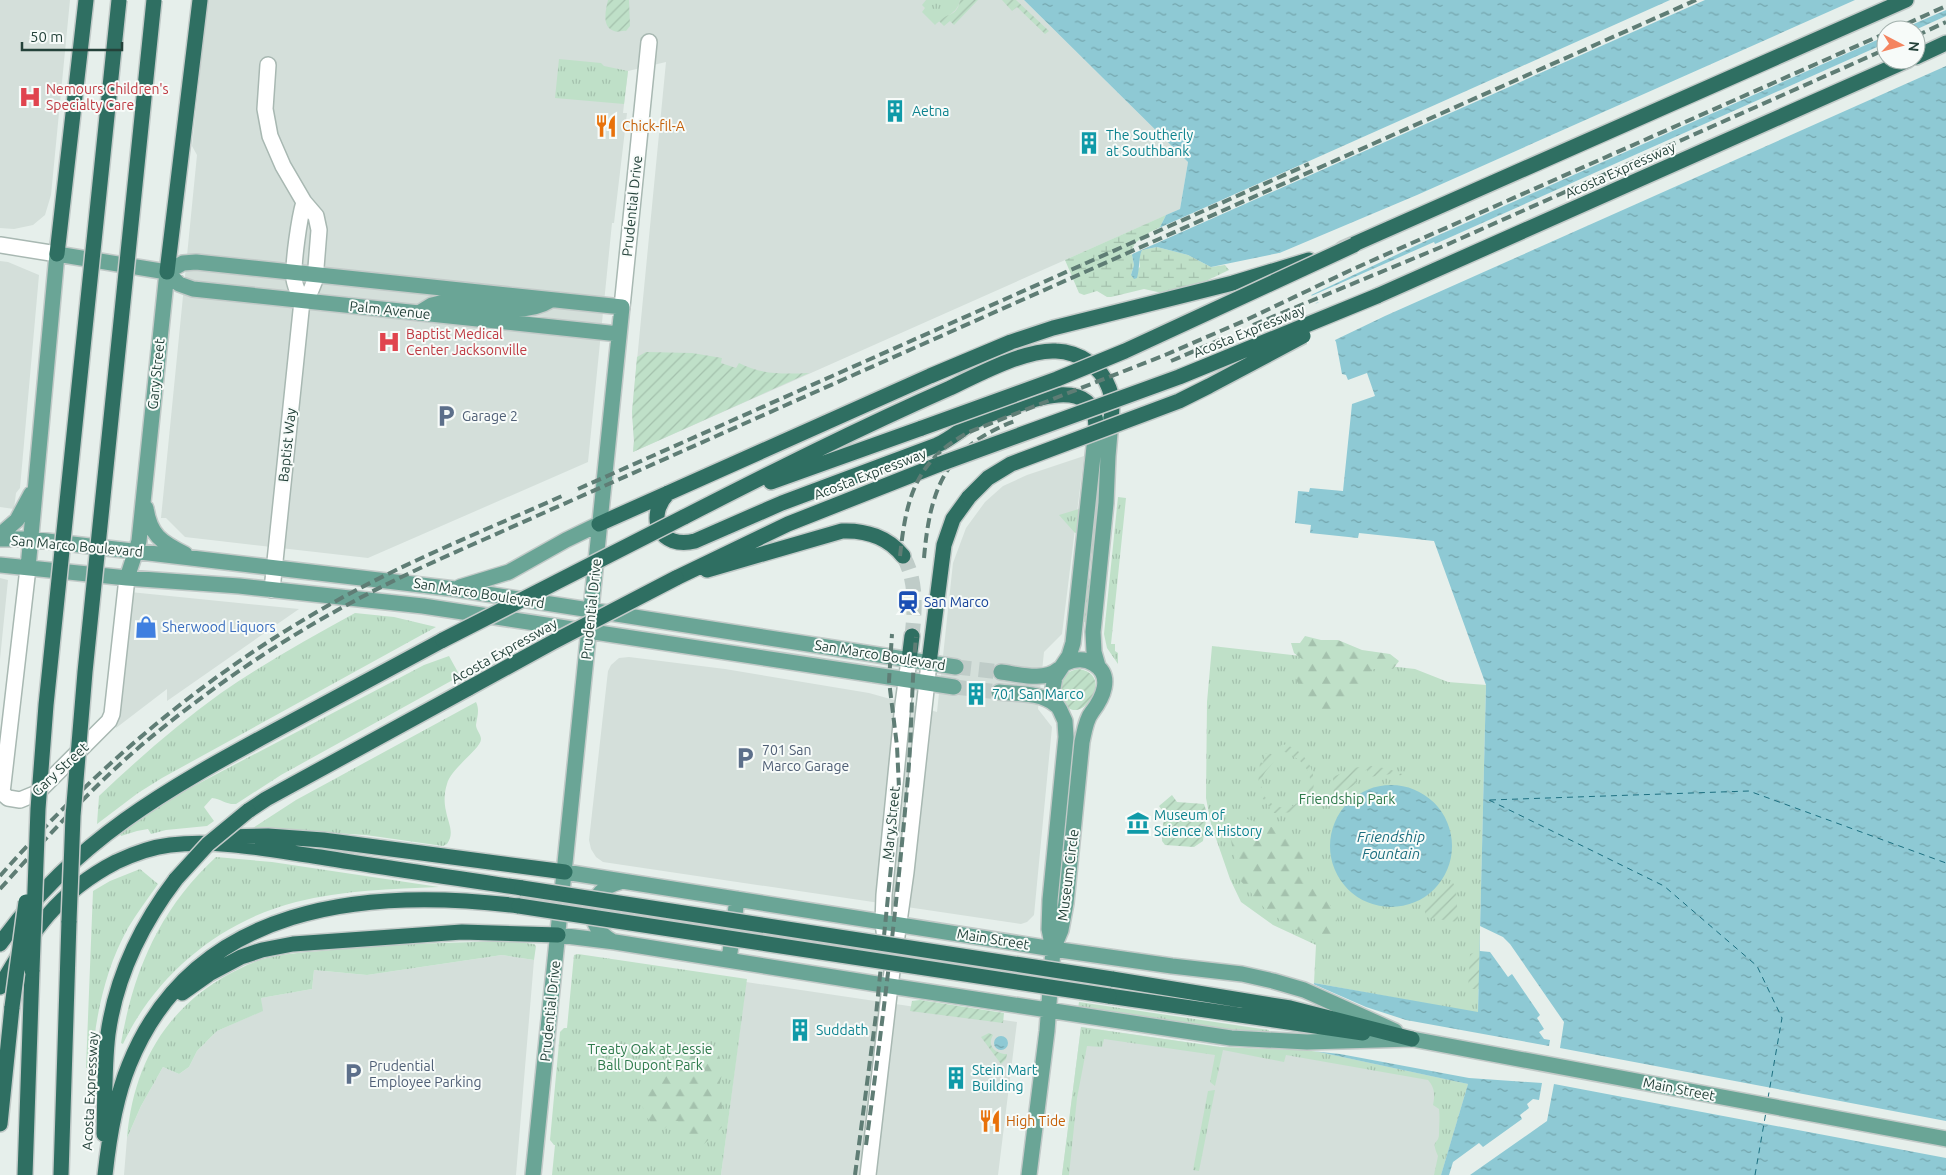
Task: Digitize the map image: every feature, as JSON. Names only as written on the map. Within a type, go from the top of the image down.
[{"type":"highway","points":[[57,254],[86,0]]},
{"type":"highway","points":[[25,1175],[38,809],[46,705],[119,0]]},
{"type":"highway","points":[[62,1175],[74,806],[85,672],[154,0]]},
{"type":"highway","points":[[167,272],[200,0]]},
{"type":"highway","name":"Acosta Expressway","points":[[0,944],[23,914],[61,872],[100,838],[138,809],[205,768],[443,640],[684,516],[734,495],[1102,361],[1354,245],[1906,0]]},
{"type":"highway","points":[[1926,52],[1946,43]]},
{"type":"highway","name":"Acosta Expressway","points":[[104,1175],[106,1060],[115,1002],[123,974],[139,936],[159,902],[176,879],[208,844],[248,811],[266,799],[570,633],[676,578],[788,524],[940,464],[1204,368],[1377,296],[1886,70]]},
{"type":"highway","points":[[600,524],[930,376],[1025,337],[1262,274],[1354,245]]},
{"type":"highway","points":[[929,663],[944,545],[953,519],[969,497],[988,478],[1011,464],[1144,415],[1194,394],[1377,296]]},
{"type":"highway","points":[[684,516],[847,434],[956,385],[1028,356],[1051,351],[1066,352],[1082,358],[1093,365],[1102,375],[1109,388],[1111,396],[1111,422]]},
{"type":"highway","points":[[669,492],[658,509],[658,525],[662,534],[670,540],[685,543],[695,541],[800,496],[944,442],[976,420],[1034,398],[1052,395],[1080,398],[1092,408],[1095,415],[1096,428]]},
{"type":"highway","points":[[676,578],[750,559],[842,531],[864,532],[879,537],[892,545],[903,556]]},
{"type":"highway","points":[[909,660],[912,636]]},
{"type":"highway","points":[[0,1124],[12,1008],[38,809]]},
{"type":"highway","points":[[0,987],[37,928],[69,893],[94,875],[121,860],[146,850],[168,845],[224,837],[296,838],[565,872]]},
{"type":"highway","points":[[168,845],[198,844],[267,849],[1112,979],[1412,1039]]},
{"type":"highway","points":[[104,1175],[114,1117],[124,1077],[135,1051],[149,1026],[176,989],[210,958],[247,935],[287,918],[346,905],[414,900],[461,900],[519,906],[1110,996],[1299,1017]]},
{"type":"highway","points":[[149,1026],[177,997],[209,974],[241,957],[272,948],[325,941],[454,932],[558,935]]},
{"type":"main road","name":"Palm Avenue","points":[[57,254],[167,272],[183,264],[196,262],[622,307]]},
{"type":"main road","name":"Gary Street","points":[[28,568],[57,254]]},
{"type":"main road","name":"Palm Avenue","points":[[167,272],[175,281],[188,288],[619,334]]},
{"type":"main road","name":"Gary Street","points":[[127,578],[136,551],[167,272]]},
{"type":"main road","points":[[419,313],[432,305],[444,302],[522,309],[539,306],[552,299]]},
{"type":"main road","name":"Prudential Drive","points":[[533,1175],[622,307]]},
{"type":"main road","points":[[1096,428],[1111,422]]},
{"type":"main road","name":"Museum Circle","points":[[1053,948],[1059,936],[1063,919],[1081,747],[1092,712],[1098,706],[1104,690],[1103,676],[1094,652],[1093,632],[1106,503],[1111,422]]},
{"type":"main road","name":"Museum Circle","points":[[1053,948],[1050,928],[1050,900],[1066,737],[1065,722],[1053,699],[1053,688],[1055,677],[1069,656],[1073,642],[1096,428]]},
{"type":"main road","points":[[1091,474],[1107,472]]},
{"type":"main road","points":[[0,535],[14,524],[20,516],[36,481]]},
{"type":"main road","points":[[144,489],[148,519],[155,535],[166,544],[194,559]]},
{"type":"main road","points":[[455,589],[509,572],[566,540],[600,524]]},
{"type":"main road","name":"San Marco Boulevard","points":[[0,539],[30,539],[455,589],[956,667]]},
{"type":"main road","points":[[1081,564],[1099,567]]},
{"type":"main road","name":"San Marco Boulevard","points":[[0,565],[423,606],[770,657],[954,687]]},
{"type":"main road","points":[[1001,672],[1050,675],[1076,660],[1084,660],[1098,666]]},
{"type":"main road","points":[[999,692],[1040,696],[1058,708],[1076,715],[1092,712]]},
{"type":"main road","name":"Main Street","points":[[565,872],[1053,948],[1273,980],[1304,990],[1412,1039]]},
{"type":"main road","points":[[615,942],[606,937],[597,928],[593,908],[600,891],[624,882]]},
{"type":"main road","points":[[729,960],[737,899]]},
{"type":"main road","name":"Main Street","points":[[558,935],[615,942],[1222,1036],[1294,1042],[1412,1039],[1946,1140]]},
{"type":"main road","points":[[1029,1175],[1053,948]]},
{"type":"street","name":"Prudential Drive","points":[[622,307],[649,42]]},
{"type":"street","name":"Baptist Way","points":[[268,65],[265,102],[267,127],[283,166],[304,202],[316,216],[320,230],[316,275],[311,290],[302,301]]},
{"type":"street","name":"Baptist Way","points":[[272,590],[302,301],[294,272],[304,202]]},
{"type":"street","name":"Palm Avenue","points":[[0,245],[57,254]]},
{"type":"street","name":"Gary Street","points":[[28,568],[1,793],[8,798],[16,800],[33,795],[109,721],[112,714],[127,578]]},
{"type":"street","name":"Mary Street","points":[[891,923],[884,895],[909,660]]},
{"type":"street","name":"Mary Street","points":[[868,1175],[890,986],[891,923],[929,663]]},
{"type":"shaded area","name":"Nemours Children's Specialty Care","points":[[0,0],[70,0],[51,195],[45,215],[33,225],[14,229],[0,228]]},
{"type":"shaded area","points":[[208,0],[1024,0],[1188,162],[1180,209],[633,452],[632,412],[666,62],[628,71],[623,113],[627,113],[614,223],[612,223],[588,462],[368,558],[185,537],[166,518],[161,518],[197,155],[192,146]]},
{"type":"shaded area","points":[[0,261],[8,262],[39,275],[20,488],[16,493],[14,509],[0,507]]},
{"type":"shaded area","points":[[1084,456],[1062,634],[1044,652],[1038,709],[1052,727],[1034,915],[1027,922],[1021,924],[603,862],[596,857],[591,849],[589,840],[608,671],[611,665],[619,658],[629,657],[725,669],[869,693],[937,712],[953,563],[966,528],[985,502],[1003,486],[1027,475]]},
{"type":"shaded area","points":[[0,578],[8,580],[0,659]]},
{"type":"shaded area","points":[[130,592],[299,609],[167,701],[167,689],[116,728]]},
{"type":"shaded area","name":"Prudential Employee Parking","points":[[502,955],[534,960],[516,1175],[124,1175],[127,1138],[141,1106],[163,1067],[179,1074],[189,1067],[197,1051],[217,1031],[262,1011],[261,998],[312,989],[314,970],[367,975]]},
{"type":"shaded area","points":[[746,982],[1017,1022],[998,1175],[721,1175]]},
{"type":"shaded area","points":[[1081,1027],[1220,1047],[1305,1049],[1468,1084],[1441,1175],[1062,1175]]},
{"type":"green space","points":[[608,0],[629,0],[630,26],[626,31],[616,32],[607,26],[605,17]]},
{"type":"green space","points":[[926,0],[960,0],[953,12],[935,25],[922,12],[925,8],[922,5]]},
{"type":"green space","points":[[960,0],[978,0],[954,25],[950,21],[944,26],[939,21],[955,12]]},
{"type":"green space","points":[[1002,0],[1016,0],[1049,31],[1045,34],[1017,7],[1012,11]]},
{"type":"green space","points":[[559,59],[601,63],[604,66],[628,71],[624,104],[555,98]]},
{"type":"green space","points":[[1166,215],[1160,227],[1137,245],[1132,255],[1134,265],[1131,275],[1140,267],[1139,257],[1142,250],[1157,247],[1188,255],[1211,267],[1225,265],[1229,270],[1189,289],[1167,294],[1144,289],[1111,297],[1107,297],[1097,291],[1084,295],[1079,293],[1065,260]]},
{"type":"green space","points":[[646,352],[692,353],[722,358],[721,363],[736,368],[739,363],[765,372],[809,373],[633,452],[632,412],[637,357]]},
{"type":"green space","points":[[1096,494],[1098,496],[1093,551],[1091,554],[1089,553]]},
{"type":"green space","points":[[1118,497],[1126,498],[1111,644],[1115,644],[1115,651],[1118,653],[1118,664],[1107,648],[1104,634]]},
{"type":"green space","points":[[1082,508],[1078,532],[1075,533],[1059,515]]},
{"type":"green space","points":[[1086,577],[1090,579],[1086,621],[1083,623]]},
{"type":"green space","points":[[355,613],[394,617],[436,627],[162,778],[138,793],[97,824],[99,796],[174,729],[221,693],[254,671]]},
{"type":"green space","points":[[1305,636],[1321,640],[1338,640],[1362,650],[1390,654],[1399,661],[1393,669],[1372,669],[1346,710],[1316,711],[1301,691],[1294,667],[1305,667],[1307,663],[1294,653],[1291,643],[1300,643]]},
{"type":"green space","name":"Friendship Park","points":[[1212,646],[1415,669],[1448,682],[1486,685],[1478,1013],[1314,983],[1316,945],[1273,925],[1241,902],[1230,879],[1211,824],[1206,798],[1207,702]]},
{"type":"green space","points":[[449,656],[460,676],[281,775],[236,804],[212,798],[204,807],[214,821],[207,826],[166,830],[151,834],[148,829],[121,836],[120,834],[173,797],[424,665]]},
{"type":"green space","points":[[1079,669],[1090,673],[1095,681],[1095,690],[1085,706],[1077,710],[1069,708],[1062,700],[1059,690],[1065,676],[1073,670]]},
{"type":"green space","points":[[476,702],[478,711],[476,727],[481,739],[476,748],[454,772],[447,784],[445,805],[451,832],[447,844],[443,846],[366,835],[253,828],[296,800]]},
{"type":"green space","points":[[1282,744],[1303,756],[1312,770],[1314,786],[1307,805],[1303,808],[1291,812],[1274,813],[1261,796],[1262,792],[1270,803],[1281,807],[1291,806],[1300,802],[1307,793],[1310,783],[1308,772],[1299,760],[1279,749]]},
{"type":"green space","points":[[1269,753],[1276,757],[1264,774],[1262,788],[1258,786],[1260,762],[1263,763],[1265,754]]},
{"type":"green space","points":[[1366,766],[1387,769],[1406,776],[1391,774],[1369,777],[1367,770],[1353,774],[1357,783],[1342,793],[1334,802],[1333,777],[1353,768]]},
{"type":"green space","points":[[1172,795],[1177,802],[1204,804],[1207,813],[1203,841],[1194,847],[1165,845],[1162,841],[1164,813],[1159,806]]},
{"type":"green space","points":[[1244,818],[1296,835],[1310,879],[1338,916],[1331,951],[1267,911],[1239,879],[1229,831]]},
{"type":"green space","points":[[216,857],[272,862],[439,887],[368,891],[314,898],[268,911],[242,922],[217,937],[172,973],[153,995],[123,1044],[121,1043],[133,990],[152,942],[179,898]]},
{"type":"green space","points":[[140,869],[158,884],[128,928],[113,961],[98,1014],[91,1068],[86,1068],[93,891],[110,881]]},
{"type":"green space","points":[[1452,881],[1456,888],[1458,922],[1426,916],[1424,908],[1443,893]]},
{"type":"green space","points":[[508,941],[534,944],[536,946],[534,960],[502,955],[367,975],[314,970],[312,989],[261,998],[263,1011],[217,1031],[197,1051],[189,1067],[179,1074],[163,1067],[141,1106],[127,1138],[130,1113],[136,1089],[154,1046],[167,1026],[201,992],[238,969],[272,957],[332,950],[346,946]]},
{"type":"green space","points":[[1480,951],[1479,989],[1468,989],[1470,954]]},
{"type":"green space","name":"Treaty Oak at Jessie Ball Dupont Park","points":[[578,954],[747,979],[721,1175],[552,1175],[555,1145],[550,1140],[560,1032],[567,1028],[574,955]]},
{"type":"green space","points":[[920,1000],[1004,1013],[1003,1023],[910,1011],[912,1001]]},
{"type":"green space","points":[[1079,1002],[1269,1030],[1268,1035],[1242,1034],[1078,1009]]},
{"type":"green space","points":[[1081,1027],[1220,1047],[1305,1049],[1468,1084],[1441,1175],[1434,1175],[1438,1156],[1435,1144],[1439,1137],[1439,1109],[1433,1105],[1434,1092],[1428,1080],[1286,1055],[1284,1062],[1223,1050],[1215,1086],[1210,1082],[1215,1055],[1104,1039],[1102,1047],[1087,1046],[1077,1098],[1069,1175],[1062,1175]]},
{"type":"green space","points":[[989,1033],[993,1035],[991,1043],[994,1049],[1000,1053],[1007,1054],[1006,1059],[1001,1064],[981,1037]]},
{"type":"green space","points":[[698,1050],[713,1051],[719,1055],[723,1070],[719,1087],[723,1113],[722,1127],[703,1145],[683,1141],[683,1134],[678,1121],[671,1121],[664,1129],[657,1127],[645,1114],[642,1102],[644,1089],[664,1072],[672,1068],[680,1054]]},
{"type":"green space","points":[[1215,1090],[1199,1171],[1193,1170],[1208,1091]]},
{"type":"water","points":[[1024,0],[1946,0],[1946,1175],[1441,1175],[1468,1084],[1305,1049],[1314,983],[1478,1012],[1486,685],[1434,541],[1359,533],[1358,538],[1310,533],[1311,525],[1295,523],[1298,491],[1309,492],[1310,488],[1343,491],[1352,404],[1375,396],[1367,373],[1348,380],[1346,375],[1342,374],[1336,342],[1304,281],[1279,253],[1211,267],[1188,255],[1157,247],[1142,250],[1137,278],[1134,279],[1131,275],[1134,265],[1132,255],[1137,245],[1160,227],[1166,215],[1180,209],[1188,162]]},
{"type":"water","name":"Friendship Fountain","points":[[1391,785],[1414,789],[1434,803],[1448,823],[1452,846],[1448,869],[1434,889],[1414,903],[1391,907],[1368,903],[1348,889],[1334,869],[1330,846],[1334,823],[1348,803],[1368,789]]},
{"type":"water","points":[[998,1036],[1004,1036],[1008,1043],[1004,1050],[998,1050],[994,1046],[994,1040]]},
{"type":"pier","points":[[1670,0],[1705,0],[1130,255],[1135,243],[1150,232]]},
{"type":"pier","points":[[1855,0],[1946,0],[1946,10],[1923,20],[1876,20],[1876,40],[1432,238],[1309,296],[1301,282],[1278,256],[1270,257],[1417,195]]},
{"type":"pier","points":[[1946,16],[1946,66],[1385,316],[1333,341],[1313,305],[1319,302],[1313,304],[1309,297],[1434,242],[1435,244],[1876,47],[1876,70],[1926,70],[1926,25]]},
{"type":"pier","points":[[1480,926],[1503,937],[1510,944],[1564,1022],[1560,1048],[1946,1121],[1946,1158],[1554,1084],[1547,1121],[1470,1175],[1449,1175],[1453,1162],[1479,1143],[1483,1147],[1522,1119],[1520,1115],[1529,1108],[1527,1104],[1533,1099],[1539,1100],[1542,1083],[1469,1078],[1340,1054],[1302,1050],[1311,983],[1366,1007],[1406,1020],[1549,1046],[1550,1040],[1544,1039],[1539,1032],[1544,1029],[1537,1018],[1540,1015],[1512,974],[1508,977],[1490,952],[1480,951]]},
{"type":"ferry route","points":[[1490,800],[1749,791],[1946,863]]},
{"type":"ferry route","points":[[1489,800],[1664,886],[1757,966],[1782,1018],[1768,1098]]},
{"type":"ferry route","points":[[1755,1175],[1766,1112]]},
{"type":"tunnel","points":[[903,556],[908,565],[913,585],[914,615],[912,636]]},
{"type":"tunnel","points":[[956,667],[1001,672]]},
{"type":"tunnel","points":[[954,687],[999,692]]},
{"type":"railway","points":[[0,889],[88,795],[144,743],[169,723],[247,665],[330,614],[373,591],[453,553],[1696,0]]},
{"type":"railway","points":[[1915,20],[1946,6]]},
{"type":"railway","points":[[1926,31],[1946,22]]},
{"type":"railway","points":[[900,556],[902,535],[910,499],[916,484],[936,456],[951,443],[969,432],[1165,355],[1246,320],[1351,270],[1876,37]]},
{"type":"railway","points":[[1253,325],[1446,245],[1876,53]]},
{"type":"railway","points":[[578,489],[1309,164]]},
{"type":"railway","points":[[1171,361],[1222,339]]},
{"type":"railway","points":[[924,558],[931,511],[937,491],[946,473],[957,458],[972,444],[991,432],[1015,421]]},
{"type":"railway","points":[[0,876],[72,799],[111,763],[191,696],[233,665],[322,609],[380,578],[562,496]]},
{"type":"railway","points":[[855,1175],[876,1015],[899,788],[897,746],[889,681],[892,634]]},
{"type":"railway","points":[[866,1145],[889,966],[903,833],[909,769],[916,637]]},
{"type":"place","name":"Nemours Children's Specialty Care","points":[[30,97]]},
{"type":"place","name":"Aetna","points":[[895,111]]},
{"type":"place","name":"Chick-fil-A","points":[[606,126]]},
{"type":"place","name":"The Southerly at Southbank","points":[[1089,143]]},
{"type":"place","name":"Baptist Medical Center Jacksonville","points":[[389,342]]},
{"type":"place","name":"Garage 2","points":[[446,416]]},
{"type":"place","name":"San Marco","points":[[908,602]]},
{"type":"place","name":"Sherwood Liquors","points":[[146,627]]},
{"type":"place","name":"701 San Marco","points":[[976,694]]},
{"type":"place","name":"701 San Marco Garage","points":[[745,758]]},
{"type":"place","name":"Museum of Science & History","points":[[1138,823]]},
{"type":"place","name":"Suddath","points":[[800,1030]]},
{"type":"place","name":"Prudential Employee Parking","points":[[353,1074]]},
{"type":"place","name":"Stein Mart Building","points":[[956,1078]]},
{"type":"place","name":"High Tide","points":[[990,1121]]}]
